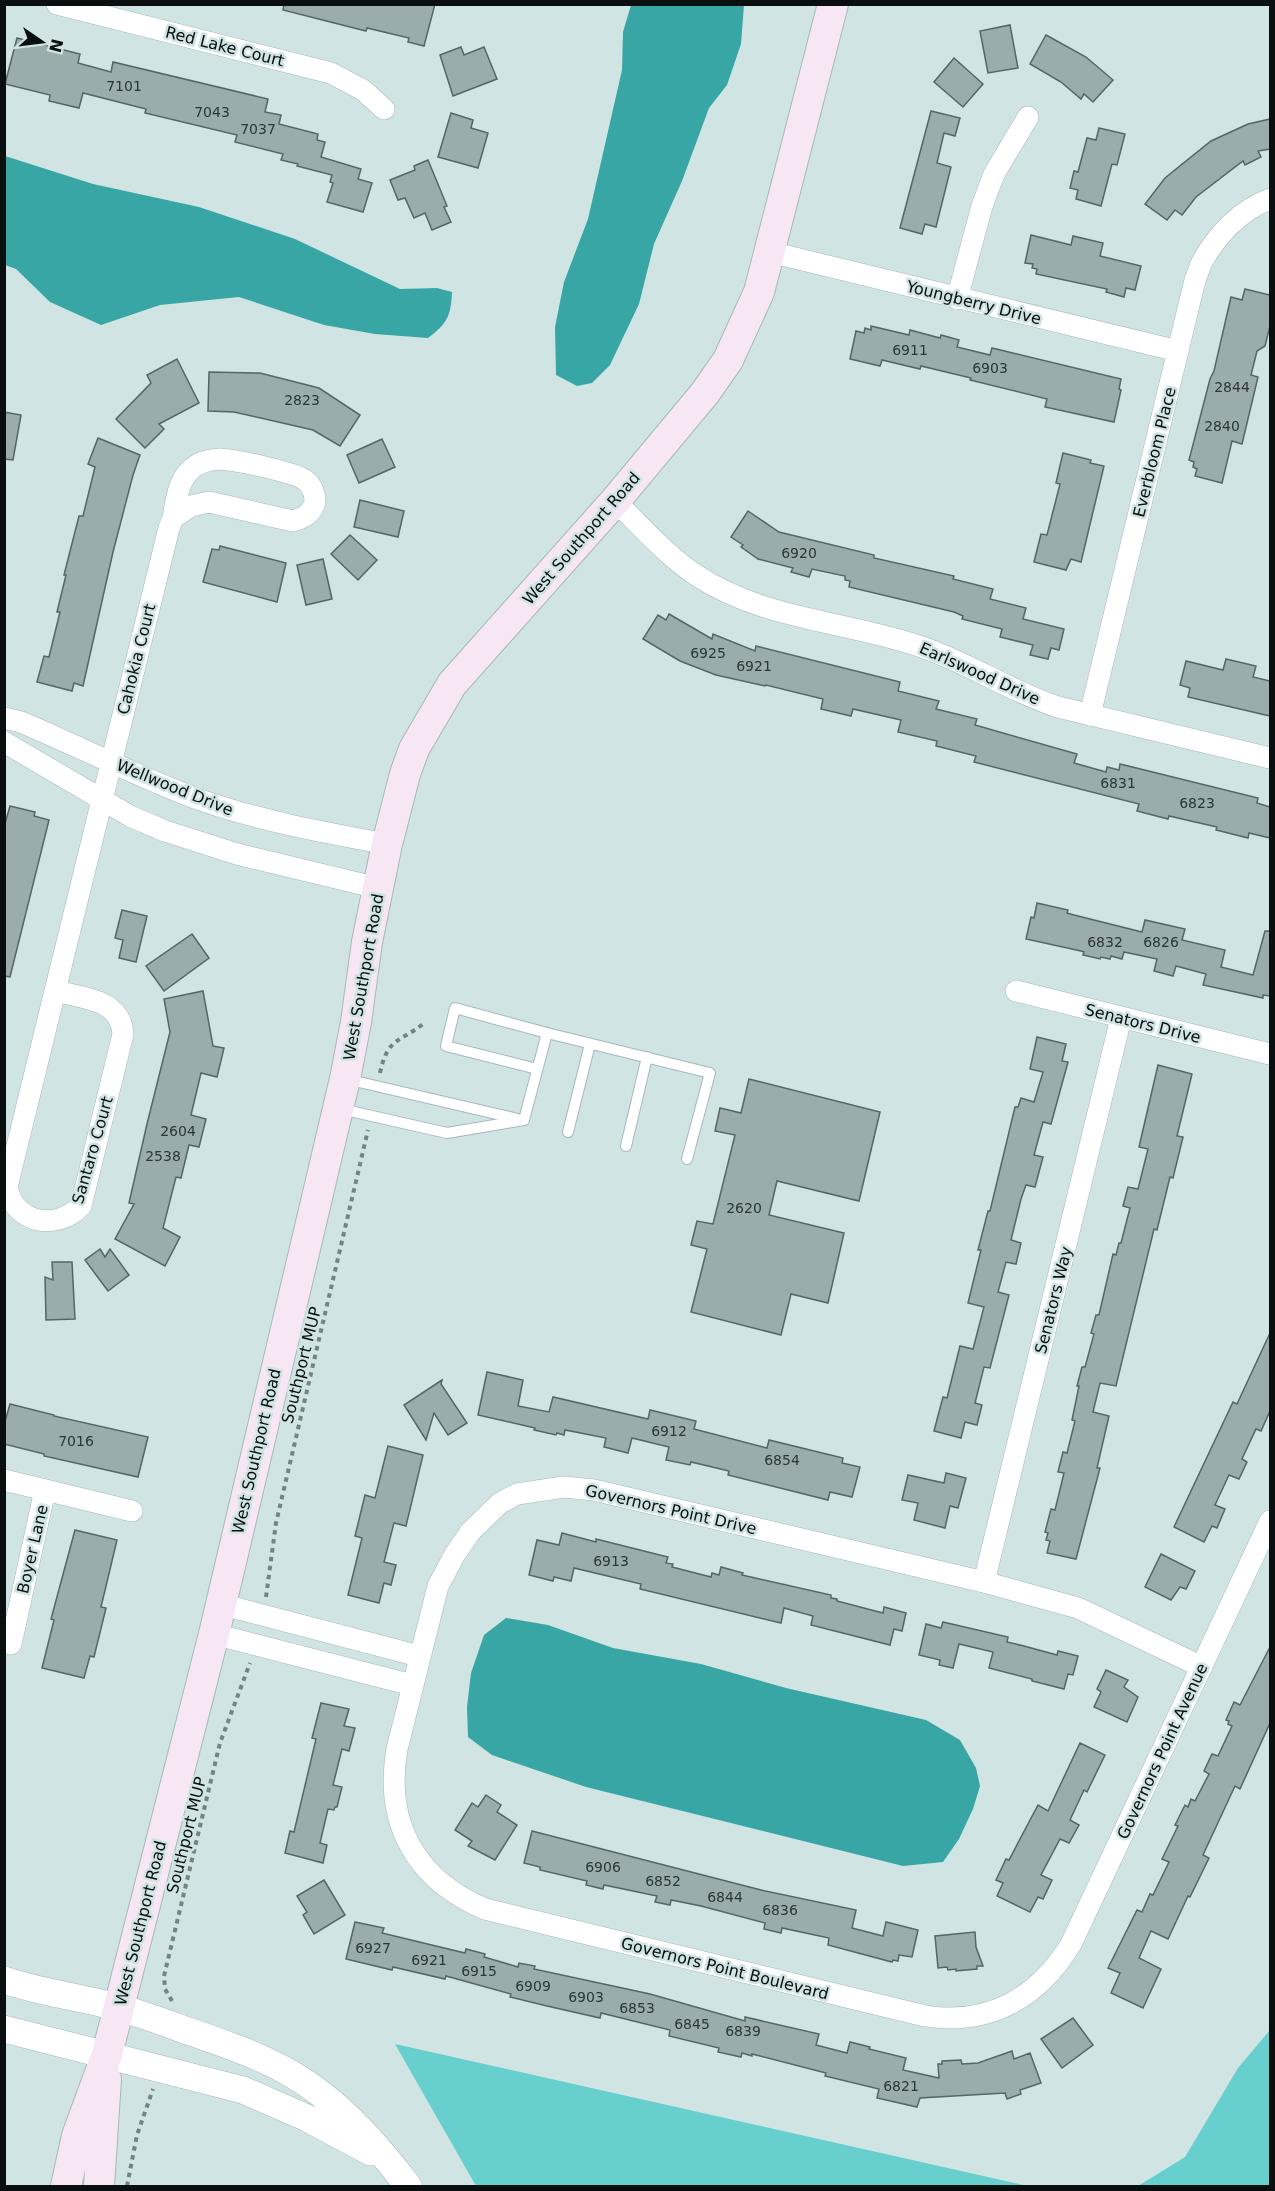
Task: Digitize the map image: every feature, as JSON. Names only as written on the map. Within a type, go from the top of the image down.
[{"type":"main road","name":"West Southport Road","points":[[66,2187],[77,2136],[107,2054],[214,1634],[345,1079],[378,888],[405,774],[414,749],[452,684],[615,501],[705,393],[728,360],[759,292],[833,4]]},
{"type":"main road","name":"West Southport Road","points":[[99,2187],[107,2054]]},
{"type":"street","name":"Red Lake Court","points":[[57,4],[331,73],[363,90],[384,109]]},
{"type":"street","points":[[957,299],[982,206],[994,174],[1028,117]]},
{"type":"street","name":"Everbloom Place","points":[[1090,715],[1200,267],[1218,237],[1261,203]]},
{"type":"street","name":"Youngberry Drive","points":[[770,252],[1178,351]]},
{"type":"street","name":"Cahokia Court","points":[[102,800],[181,482],[192,469],[203,462],[230,459],[301,477],[313,490],[315,501],[310,512],[301,519],[293,521],[209,502],[191,506],[173,518]]},
{"type":"street","name":"Earlswood Drive","points":[[615,501],[670,555],[690,571],[735,597],[771,609],[913,644],[940,654],[1033,699],[1270,758]]},
{"type":"street","name":"Wellwood Drive","points":[[4,718],[21,722],[190,796],[294,827],[387,844]]},
{"type":"street","points":[[4,742],[130,816],[194,842],[237,855],[378,888]]},
{"type":"street","name":"Santaro Court","points":[[55,991],[108,1006],[120,1018],[123,1034],[81,1206],[63,1219],[52,1221],[22,1213],[10,1200],[8,1187],[55,991],[102,800]]},
{"type":"street","name":"Senators Drive","points":[[1016,991],[1270,1054]]},
{"type":"street","name":"Senators Way","points":[[984,1582],[1121,1018]]},
{"type":"street","points":[[4,1480],[132,1511]]},
{"type":"street","name":"Governors Point Drive","points":[[414,1853],[404,1834],[394,1791],[394,1767],[412,1685],[442,1576],[471,1531],[500,1503],[517,1494],[564,1487],[594,1490],[984,1582],[1078,1608],[1202,1667]]},
{"type":"street","name":"Boyer Lane","points":[[11,1644],[45,1490]]},
{"type":"street","name":"Governors Point Avenue","points":[[1047,1977],[1058,1966],[1071,1944],[1270,1521]]},
{"type":"street","points":[[220,1604],[420,1656]]},
{"type":"street","points":[[214,1634],[412,1685]]},
{"type":"street","name":"Governors Point Boulevard","points":[[414,1853],[429,1873],[442,1885],[458,1896],[485,1909],[925,2016],[957,2018],[996,2011],[1031,1992],[1047,1977]]},
{"type":"street","points":[[4,1980],[29,1989],[119,2008],[217,2040],[291,2073],[341,2110],[408,2187]]},
{"type":"street","points":[[4,2029],[243,2090],[307,2118],[386,2160]]},
{"type":"lane","points":[[537,1070],[446,1046],[455,1008],[548,1034],[710,1073],[687,1160]]},
{"type":"lane","points":[[524,1120],[548,1034]]},
{"type":"lane","points":[[568,1132],[590,1044]]},
{"type":"lane","points":[[626,1146],[647,1058]]},
{"type":"lane","points":[[345,1079],[524,1120]]},
{"type":"lane","points":[[338,1109],[447,1133],[524,1120]]},
{"type":"path","points":[[381,1068],[386,1052],[397,1041],[424,1023]]},
{"type":"path","name":"Southport MUP","points":[[265,1604],[276,1523],[368,1132]]},
{"type":"path","name":"Southport MUP","points":[[174,2003],[165,1989],[164,1976],[220,1743],[249,1664]]},
{"type":"path","points":[[127,2187],[136,2135],[153,2088]]},
{"type":"shaded area","points":[[631,5],[744,5],[741,44],[727,85],[709,108],[682,181],[654,244],[639,304],[610,365],[592,383],[577,386],[556,375],[555,327],[564,282],[588,219],[622,70],[623,32]]},
{"type":"shaded area","points":[[5,156],[93,184],[199,207],[295,239],[400,289],[437,288],[452,292],[447,319],[428,338],[375,334],[324,325],[239,297],[160,305],[101,325],[50,302],[16,269],[5,265]]},
{"type":"shaded area","points":[[506,1618],[548,1625],[613,1648],[701,1664],[786,1688],[926,1720],[960,1740],[976,1768],[980,1786],[973,1809],[959,1839],[943,1862],[903,1866],[586,1787],[492,1755],[468,1737],[467,1707],[471,1673],[484,1635]]},
{"type":"shaded area","points":[[1270,2030],[1270,2186],[1138,2186],[1185,2157],[1238,2068]]},
{"type":"shaded area","points":[[395,2044],[1028,2186],[476,2186]]},
{"type":"building","points":[[284,4],[435,4],[424,46],[408,42],[409,38],[367,28],[366,31],[283,10]]},
{"type":"building","points":[[1010,25],[1018,68],[988,73],[980,31]]},
{"type":"building","points":[[1046,35],[1086,57],[1113,80],[1093,102],[1084,94],[1081,99],[1061,82],[1030,64]]},
{"type":"building","points":[[17,38],[80,54],[78,63],[111,72],[113,62],[268,99],[265,112],[281,115],[279,124],[318,134],[317,140],[325,142],[321,157],[361,169],[358,179],[372,183],[363,212],[327,202],[333,183],[330,182],[332,175],[281,160],[283,154],[235,142],[237,135],[145,113],[146,109],[83,93],[79,108],[49,101],[50,95],[5,84]]},
{"type":"building","points":[[461,47],[464,55],[484,47],[497,79],[453,96],[440,55]]},
{"type":"building","points":[[954,58],[983,84],[963,107],[934,82]]},
{"type":"building","points":[[931,111],[960,118],[955,136],[944,133],[937,163],[951,167],[936,227],[925,224],[922,234],[900,228]]},
{"type":"building","points":[[451,113],[473,120],[471,128],[488,133],[478,168],[438,157]]},
{"type":"building","points":[[1270,119],[1270,149],[1258,151],[1261,157],[1245,165],[1243,161],[1196,197],[1182,215],[1175,210],[1167,220],[1145,204],[1165,178],[1211,141],[1248,124]]},
{"type":"building","points":[[1099,128],[1125,134],[1117,165],[1112,164],[1101,206],[1076,199],[1078,190],[1070,188],[1074,171],[1078,172],[1087,138],[1096,140]]},
{"type":"building","points":[[428,160],[447,206],[444,207],[451,222],[432,230],[425,213],[414,218],[405,198],[398,200],[390,180],[415,170],[414,166]]},
{"type":"building","points":[[1031,235],[1071,245],[1073,236],[1103,243],[1100,256],[1141,266],[1135,290],[1126,288],[1124,297],[1106,292],[1107,289],[1036,274],[1037,269],[1032,268],[1033,264],[1025,263]]},
{"type":"building","points":[[1245,289],[1270,295],[1270,326],[1265,346],[1257,351],[1251,375],[1258,377],[1242,444],[1232,441],[1222,483],[1195,476],[1197,469],[1193,467],[1194,462],[1189,460],[1214,371],[1231,297],[1242,300]]},
{"type":"building","points":[[871,326],[909,335],[910,330],[940,338],[941,335],[959,340],[957,347],[990,355],[992,348],[1121,379],[1114,422],[1045,407],[1047,399],[921,366],[920,369],[882,360],[880,366],[850,359],[856,331],[864,333],[865,328],[871,330]]},
{"type":"building","points":[[177,359],[199,403],[159,424],[164,429],[145,448],[116,419],[151,383],[147,375]]},
{"type":"building","points":[[209,372],[260,373],[319,388],[360,415],[340,446],[313,430],[234,412],[208,411]]},
{"type":"building","points":[[4,412],[21,415],[13,460],[4,459]]},
{"type":"building","points":[[98,438],[140,455],[113,552],[83,686],[74,683],[72,691],[37,682],[44,656],[49,657],[60,612],[57,612],[66,575],[64,575],[79,516],[83,516],[95,467],[88,464]]},
{"type":"building","points":[[382,439],[395,467],[359,483],[347,455]]},
{"type":"building","points":[[1063,453],[1104,466],[1081,562],[1071,559],[1066,570],[1034,562],[1041,534],[1047,535],[1060,484],[1056,483]]},
{"type":"building","points":[[360,500],[404,511],[398,537],[354,527]]},
{"type":"building","points":[[748,511],[779,532],[874,555],[874,558],[954,576],[953,579],[993,589],[990,599],[1026,608],[1023,619],[1064,629],[1059,650],[1051,648],[1048,659],[1030,655],[1033,645],[1000,637],[1002,629],[962,619],[963,616],[954,612],[849,587],[850,581],[845,580],[845,576],[812,569],[809,577],[791,572],[793,568],[758,559],[731,537]]},
{"type":"building","points":[[350,535],[377,560],[358,580],[331,554]]},
{"type":"building","points":[[220,546],[286,563],[277,602],[203,582],[212,549],[219,550]]},
{"type":"building","points":[[323,559],[332,599],[306,605],[297,565]]},
{"type":"building","points":[[669,614],[712,639],[713,634],[755,651],[756,646],[900,682],[898,691],[939,701],[936,709],[977,719],[975,725],[1077,754],[1074,763],[1106,772],[1107,767],[1119,770],[1120,764],[1258,798],[1257,803],[1270,807],[1270,838],[1249,833],[1248,838],[1216,830],[1217,827],[1137,811],[1139,804],[974,762],[976,756],[936,746],[937,741],[898,732],[901,720],[853,709],[851,716],[821,709],[823,699],[716,675],[680,661],[643,639],[658,615],[666,620]]},
{"type":"building","points":[[1226,659],[1256,666],[1253,677],[1270,681],[1270,716],[1188,697],[1190,688],[1180,685],[1186,661],[1223,670]]},
{"type":"building","points":[[10,806],[35,812],[34,816],[49,820],[10,977],[4,976],[4,827]]},
{"type":"building","points":[[1037,903],[1142,932],[1145,920],[1185,929],[1182,940],[1225,950],[1221,967],[1253,975],[1265,931],[1270,931],[1270,996],[1263,995],[1263,998],[1203,985],[1206,974],[1176,966],[1173,976],[1154,971],[1157,959],[1124,952],[1122,959],[1111,956],[1110,959],[1101,957],[1100,959],[1083,955],[1084,952],[1081,951],[1026,939]]},
{"type":"building","points":[[122,910],[147,916],[136,962],[119,958],[123,940],[115,938]]},
{"type":"building","points":[[192,934],[209,958],[164,991],[146,966]]},
{"type":"building","points":[[203,991],[213,1046],[224,1048],[217,1077],[201,1073],[191,1115],[206,1119],[199,1147],[189,1145],[181,1178],[176,1177],[163,1228],[180,1237],[165,1266],[115,1239],[134,1204],[129,1203],[170,1032],[164,999]]},
{"type":"building","points":[[1037,1037],[1066,1044],[1062,1061],[1068,1062],[1051,1124],[1043,1122],[1034,1155],[1043,1157],[1035,1187],[1026,1185],[1021,1199],[1011,1240],[1021,1243],[1016,1264],[1006,1262],[998,1292],[1009,1295],[990,1368],[984,1367],[975,1403],[982,1405],[977,1425],[965,1422],[961,1438],[934,1431],[943,1397],[947,1398],[960,1346],[973,1349],[984,1307],[968,1303],[981,1250],[978,1250],[988,1211],[990,1211],[1015,1107],[1018,1107],[1021,1098],[1034,1102],[1043,1072],[1030,1069]]},
{"type":"building","points":[[1158,1065],[1192,1074],[1177,1136],[1183,1137],[1157,1230],[1154,1229],[1116,1386],[1100,1383],[1093,1412],[1109,1416],[1097,1468],[1100,1468],[1076,1559],[1047,1553],[1050,1541],[1046,1540],[1048,1533],[1045,1532],[1051,1509],[1055,1510],[1064,1473],[1058,1472],[1063,1452],[1067,1453],[1075,1421],[1072,1420],[1079,1386],[1077,1386],[1094,1334],[1091,1333],[1096,1315],[1099,1315],[1113,1254],[1116,1255],[1119,1243],[1121,1243],[1130,1208],[1123,1206],[1128,1187],[1138,1189],[1148,1149],[1139,1147]]},
{"type":"building","points":[[749,1079],[880,1112],[859,1201],[777,1181],[769,1215],[844,1233],[828,1303],[791,1294],[781,1335],[691,1312],[707,1249],[691,1245],[697,1221],[713,1224],[735,1135],[715,1131],[720,1108],[741,1113]]},
{"type":"building","points":[[100,1249],[105,1257],[110,1249],[129,1275],[108,1291],[85,1260]]},
{"type":"building","points":[[52,1262],[72,1262],[75,1319],[46,1320],[45,1277],[53,1280]]},
{"type":"building","points":[[1270,1333],[1270,1411],[1261,1431],[1256,1429],[1242,1459],[1247,1462],[1239,1479],[1229,1475],[1215,1505],[1225,1509],[1217,1528],[1212,1526],[1204,1542],[1174,1527],[1233,1402],[1237,1404]]},
{"type":"building","points":[[487,1372],[523,1380],[518,1406],[549,1412],[553,1397],[648,1419],[650,1410],[696,1421],[694,1429],[767,1448],[769,1440],[843,1458],[842,1463],[860,1467],[852,1497],[830,1492],[828,1500],[728,1475],[729,1471],[691,1462],[690,1465],[666,1460],[669,1447],[632,1438],[628,1453],[604,1447],[606,1438],[565,1430],[564,1435],[557,1433],[556,1435],[478,1415]]},
{"type":"building","points":[[442,1380],[441,1384],[467,1423],[448,1435],[434,1413],[426,1440],[404,1405]]},
{"type":"building","points":[[10,1404],[148,1437],[138,1477],[44,1456],[44,1454],[4,1444],[4,1425]]},
{"type":"building","points":[[388,1446],[423,1455],[406,1526],[394,1523],[384,1562],[396,1565],[391,1585],[384,1583],[379,1603],[348,1595],[362,1538],[355,1536],[365,1495],[375,1498]]},
{"type":"building","points":[[946,1473],[966,1478],[958,1508],[950,1506],[945,1528],[914,1520],[918,1503],[902,1500],[908,1475],[944,1483]]},
{"type":"building","points":[[75,1530],[117,1540],[101,1607],[106,1608],[94,1657],[90,1656],[84,1678],[42,1668],[54,1620],[51,1619]]},
{"type":"building","points":[[562,1533],[668,1557],[666,1563],[673,1564],[672,1567],[711,1577],[712,1573],[719,1575],[721,1567],[743,1573],[742,1575],[831,1595],[831,1598],[837,1601],[883,1613],[884,1607],[906,1613],[902,1631],[894,1629],[890,1645],[811,1625],[813,1616],[784,1608],[781,1623],[640,1589],[641,1584],[574,1568],[571,1581],[554,1577],[553,1581],[529,1575],[537,1540],[559,1545]]},
{"type":"building","points":[[1161,1554],[1195,1571],[1186,1589],[1180,1587],[1171,1600],[1145,1587]]},
{"type":"building","points":[[943,1622],[1008,1637],[1007,1642],[1057,1655],[1058,1651],[1078,1656],[1073,1675],[1068,1674],[1064,1689],[1032,1681],[1032,1679],[989,1668],[993,1652],[959,1644],[953,1668],[939,1665],[940,1660],[919,1655],[926,1624],[941,1628]]},
{"type":"building","points":[[1270,1647],[1270,1723],[1240,1789],[1235,1786],[1203,1855],[1209,1858],[1168,1939],[1151,1931],[1139,1958],[1161,1969],[1143,2008],[1111,1993],[1120,1973],[1108,1968],[1137,1910],[1142,1912],[1169,1862],[1162,1859],[1178,1826],[1175,1825],[1185,1805],[1188,1807],[1191,1799],[1195,1801],[1209,1774],[1204,1771],[1212,1754],[1218,1756],[1232,1726],[1226,1720],[1234,1702],[1240,1705]]},
{"type":"building","points":[[1106,1670],[1128,1680],[1124,1687],[1138,1697],[1127,1722],[1094,1707],[1101,1692],[1097,1689]]},
{"type":"building","points":[[321,1703],[349,1709],[344,1726],[355,1728],[349,1751],[342,1749],[333,1785],[342,1787],[337,1807],[334,1810],[328,1809],[320,1843],[327,1845],[323,1863],[285,1853],[290,1831],[294,1832],[316,1739],[312,1738]]},
{"type":"building","points":[[1080,1743],[1105,1755],[1087,1792],[1084,1790],[1070,1820],[1079,1825],[1069,1843],[1060,1839],[1041,1875],[1052,1880],[1043,1899],[1038,1897],[1030,1912],[997,1896],[1003,1883],[996,1880],[1038,1805],[1048,1811]]},
{"type":"building","points":[[486,1795],[501,1805],[497,1812],[517,1825],[495,1860],[468,1846],[472,1841],[455,1830],[472,1803],[478,1807]]},
{"type":"building","points":[[532,1831],[761,1890],[856,1910],[852,1928],[883,1936],[886,1922],[918,1930],[912,1957],[899,1955],[898,1961],[893,1960],[892,1962],[828,1945],[829,1938],[782,1928],[781,1933],[764,1929],[765,1923],[701,1906],[671,1900],[670,1905],[655,1902],[657,1896],[604,1885],[603,1889],[586,1885],[587,1881],[540,1870],[540,1867],[524,1863]]},
{"type":"building","points":[[324,1880],[345,1915],[314,1934],[303,1915],[307,1912],[297,1896]]},
{"type":"building","points":[[355,1922],[384,1928],[382,1933],[465,1953],[466,1949],[485,1954],[484,1957],[518,1967],[519,1963],[535,1966],[534,1969],[650,1994],[745,2021],[745,2017],[819,2034],[816,2045],[847,2053],[850,2042],[870,2047],[869,2049],[906,2058],[903,2070],[939,2078],[938,2064],[942,2064],[942,2061],[961,2060],[962,2064],[978,2063],[1012,2051],[1014,2059],[1030,2053],[1041,2083],[1020,2090],[1021,2094],[1007,2099],[1005,2093],[920,2098],[917,2107],[877,2098],[879,2089],[825,2076],[826,2073],[752,2054],[752,2056],[742,2053],[741,2057],[718,2052],[719,2048],[669,2036],[670,2030],[601,2013],[600,2018],[547,2006],[510,1997],[511,1994],[446,1976],[445,1979],[393,1967],[392,1970],[346,1959]]},
{"type":"building","points":[[975,1932],[976,1947],[983,1966],[977,1966],[977,1969],[956,1971],[956,1969],[948,1970],[947,1967],[938,1968],[935,1936]]},
{"type":"building","points":[[1073,2018],[1093,2045],[1062,2068],[1041,2039]]}]
